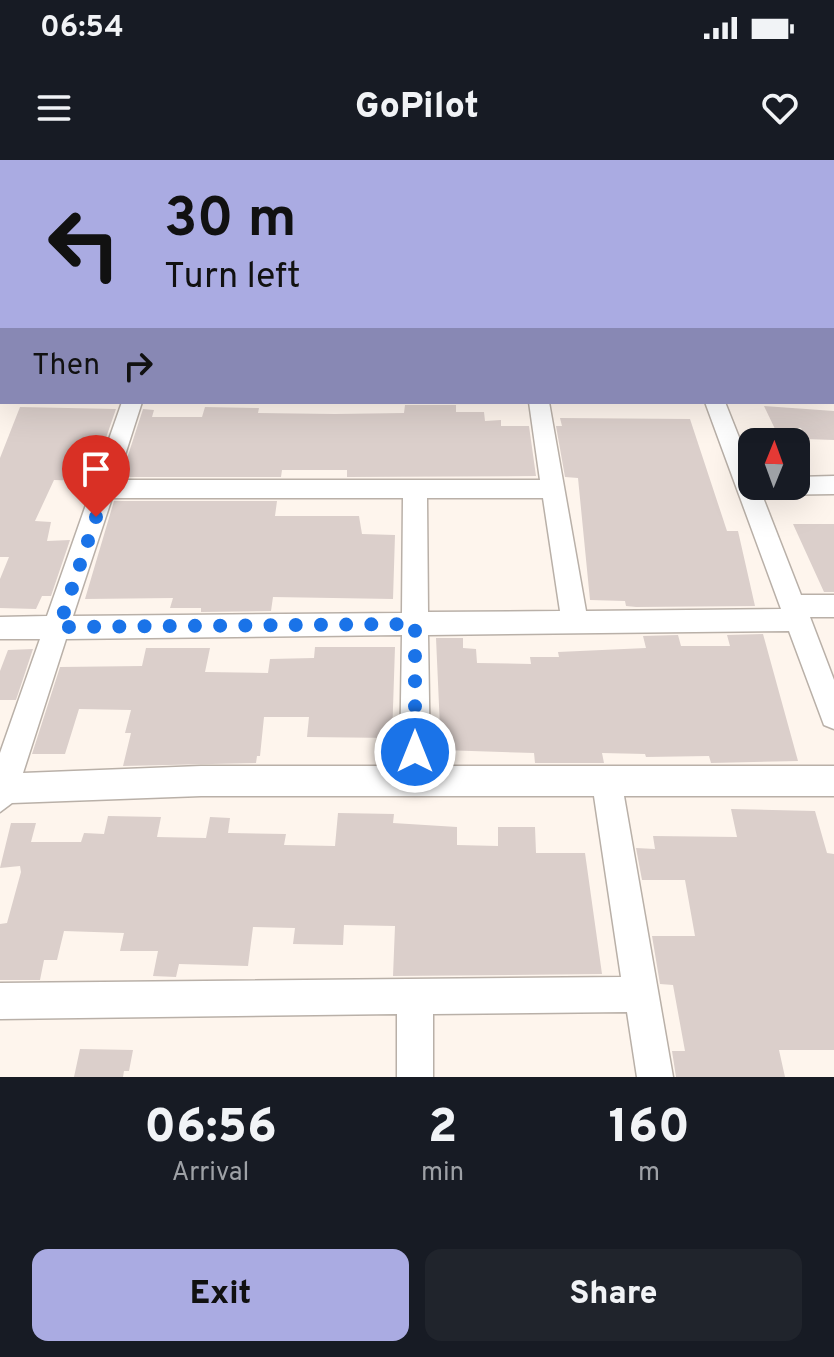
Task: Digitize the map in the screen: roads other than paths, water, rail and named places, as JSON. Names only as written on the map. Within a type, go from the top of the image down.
[{"type":"street","points":[[131,404],[106,489],[1,792],[201,781],[834,781]]},
{"type":"street","points":[[539,404],[575,623]]},
{"type":"street","points":[[716,404],[738,462]]},
{"type":"street","points":[[810,486],[834,485]]},
{"type":"street","points":[[106,489],[553,489]]},
{"type":"street","points":[[415,489],[415,783]]},
{"type":"street","points":[[752,500],[834,716]]},
{"type":"street","points":[[0,628],[575,623],[795,613],[834,606]]},
{"type":"street","points":[[607,782],[655,1077]]},
{"type":"street","points":[[0,1001],[641,994]]},
{"type":"street","points":[[415,997],[415,1077]]}]
